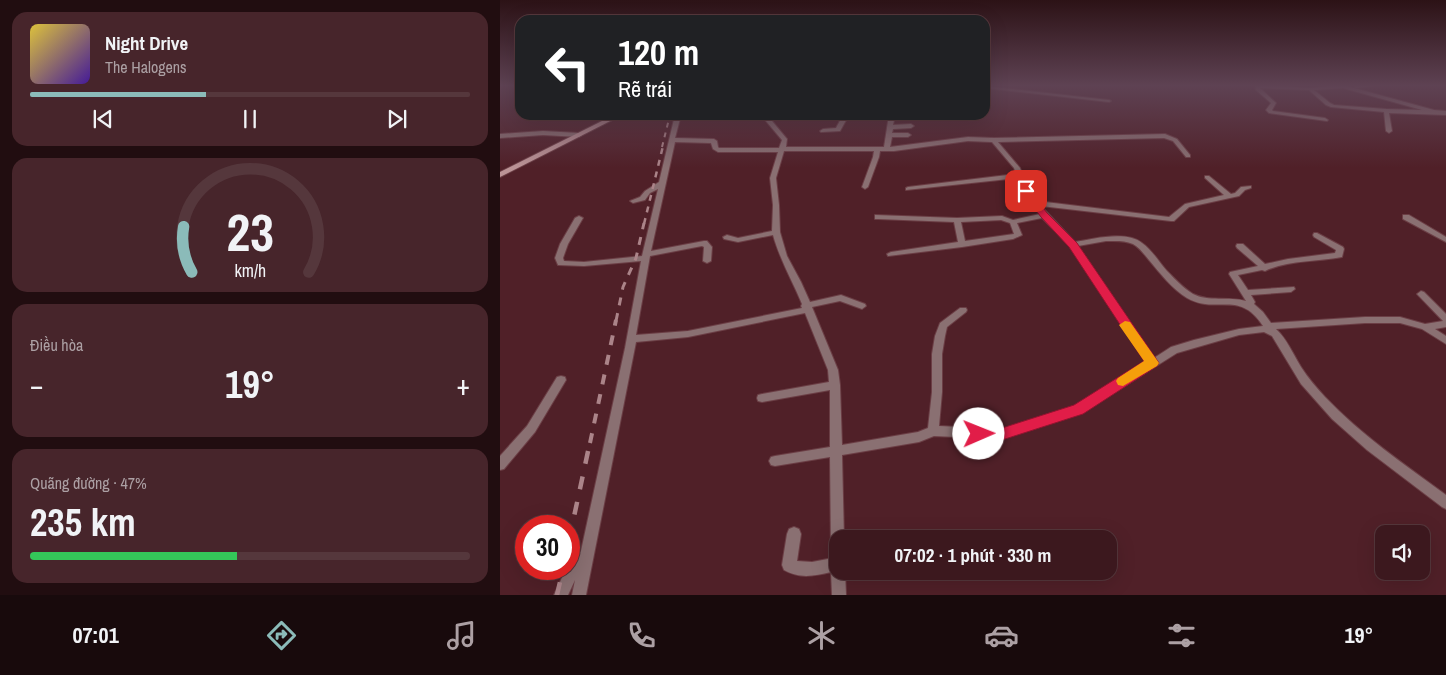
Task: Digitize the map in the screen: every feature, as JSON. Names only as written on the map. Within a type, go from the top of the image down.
[{"type":"main road","points":[[500,175],[609,120]]},
{"type":"street","points":[[1276,113],[1325,120]]},
{"type":"street","points":[[1386,113],[1389,132]]},
{"type":"street","points":[[579,595],[646,256],[672,140],[678,120]]},
{"type":"street","points":[[768,120],[784,138],[783,149],[773,178],[776,204],[776,232],[783,256],[794,275],[832,370],[834,384],[837,530]]},
{"type":"street","points":[[824,131],[838,130],[843,120]]},
{"type":"street","points":[[887,150],[891,120]]},
{"type":"street","points":[[890,126],[911,126]]},
{"type":"street","points":[[500,136],[543,133],[579,136]]},
{"type":"street","points":[[888,135],[908,135]]},
{"type":"street","points":[[672,140],[712,140],[714,141],[715,148],[718,150],[887,150],[968,140],[1165,136],[1175,140],[1188,156]]},
{"type":"street","points":[[994,140],[1013,163],[1026,191],[1044,215],[1073,245],[1152,363]]},
{"type":"street","points":[[865,187],[877,150]]},
{"type":"street","points":[[908,189],[1020,176]]},
{"type":"street","points":[[1207,177],[1229,196]]},
{"type":"street","points":[[633,201],[643,199],[647,192],[663,183]]},
{"type":"street","points":[[1036,204],[1171,219],[1187,205],[1237,194],[1243,188],[1250,187]]},
{"type":"street","points":[[878,217],[957,220],[1002,218],[1013,222],[1044,215]]},
{"type":"street","points":[[1406,217],[1446,240]]},
{"type":"street","points":[[579,218],[561,251],[559,258],[561,264],[584,264],[646,256],[704,243],[708,247],[707,261]]},
{"type":"street","points":[[957,220],[962,245]]},
{"type":"street","points":[[891,254],[1016,236],[1018,235],[1013,222]]},
{"type":"street","points":[[727,237],[738,240],[776,232]]},
{"type":"street","points":[[1250,304],[1251,302],[1246,293],[1233,274],[1265,268],[1288,261],[1339,255],[1340,249],[1317,235]]},
{"type":"street","points":[[1073,245],[1114,239],[1132,240],[1173,281],[1190,295],[1203,300],[1250,304],[1260,313],[1304,379],[1332,413],[1343,424],[1446,503]]},
{"type":"street","points":[[1240,246],[1265,268]]},
{"type":"street","points":[[1246,293],[1291,289]]},
{"type":"street","points":[[1421,294],[1446,319]]},
{"type":"street","points":[[631,339],[688,334],[806,308],[841,298],[862,306]]},
{"type":"street","points":[[933,431],[936,354],[940,336],[943,326],[963,310]]},
{"type":"street","points":[[774,461],[919,437],[933,431],[1002,434],[1078,410],[1174,350],[1190,344],[1252,330],[1365,320],[1400,320],[1425,327],[1446,341]]},
{"type":"street","points":[[1425,327],[1446,324]]},
{"type":"street","points":[[500,465],[531,429],[561,380]]},
{"type":"street","points":[[762,398],[834,384]]},
{"type":"street","points":[[794,534],[789,565],[794,569],[811,569],[829,566]]},
{"type":"street","points":[[561,595],[576,562],[587,554]]},
{"type":"street","points":[[838,580],[839,595]]},
{"type":"railway","points":[[662,147],[669,120]]},
{"type":"railway","points":[[644,224],[663,146]]},
{"type":"railway","points":[[616,321],[623,287],[636,258],[644,223]]},
{"type":"railway","points":[[590,443],[616,320]]},
{"type":"railway","points":[[574,515],[590,442]]},
{"type":"railway","points":[[557,595],[560,580]]},
{"type":"slow traffic","points":[[1123,381],[1152,363],[1125,325]]},
{"type":"route","points":[[979,434],[1002,434],[1078,410],[1152,363],[1073,245],[1044,215],[1026,191]]}]
